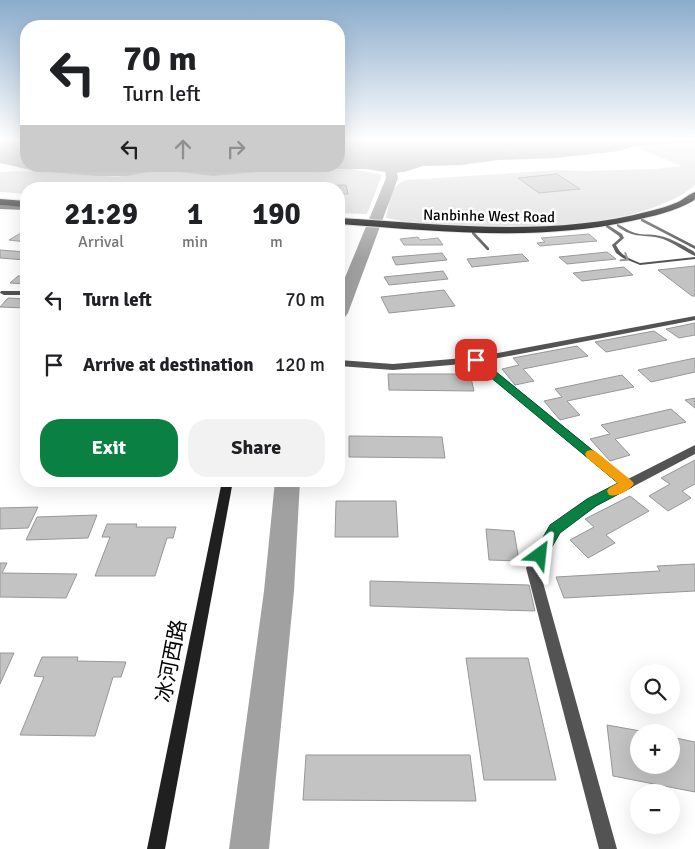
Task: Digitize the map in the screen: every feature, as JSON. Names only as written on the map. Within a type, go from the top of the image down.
[{"type":"highway","name":"Nanbinhe West Road","points":[[382,226],[497,232],[561,229],[636,218],[661,211],[695,196]]},
{"type":"highway","points":[[0,197],[20,198]]},
{"type":"highway","name":"Nanbinhe West Road","points":[[345,222],[473,233],[564,232],[618,225],[668,214],[695,201]]},
{"type":"highway","points":[[0,202],[20,204]]},
{"type":"highway","name":"Nanbinhe West Road","points":[[345,225],[359,224]]},
{"type":"main road","name":"冰河西路","points":[[156,849],[227,487]]},
{"type":"street","points":[[0,207],[20,208]]},
{"type":"street","points":[[4,292],[20,293]]},
{"type":"street","points":[[345,363],[393,367],[476,360],[695,318]]},
{"type":"street","points":[[476,360],[627,484]]},
{"type":"street","points":[[608,849],[532,568],[555,529],[592,502],[695,449]]},
{"type":"lane","points":[[642,220],[695,248]]},
{"type":"lane","points":[[618,225],[629,234],[635,236]]},
{"type":"lane","points":[[607,226],[622,238]]},
{"type":"lane","points":[[473,233],[488,249]]},
{"type":"lane","points":[[650,236],[669,240],[695,257],[640,264],[632,262],[616,251],[614,245],[622,238],[650,236]]},
{"type":"shaded area","points":[[0,180],[380,180],[367,214],[345,213],[345,182],[20,182],[20,194],[0,192]]},
{"type":"shaded area","points":[[407,180],[695,180],[695,185],[668,202],[633,214],[591,222],[501,228],[418,223],[386,218],[391,195],[401,182]]},
{"type":"building","points":[[520,180],[566,180],[580,189],[539,193]]},
{"type":"building","points":[[346,185],[348,194],[345,194]]},
{"type":"building","points":[[19,234],[20,234],[20,241],[9,240]]},
{"type":"building","points":[[589,234],[597,241],[540,246],[537,243],[545,242],[541,238]]},
{"type":"building","points":[[418,237],[420,240],[438,238],[443,245],[404,245],[400,239]]},
{"type":"building","points":[[0,250],[20,252],[20,260],[0,258]]},
{"type":"building","points":[[607,252],[616,259],[567,264],[559,257]]},
{"type":"building","points":[[442,253],[447,260],[396,265],[392,257]]},
{"type":"building","points":[[522,254],[529,261],[472,267],[467,259]]},
{"type":"building","points":[[695,266],[695,296],[692,296],[658,270]]},
{"type":"building","points":[[624,267],[633,275],[582,281],[573,273]]},
{"type":"building","points":[[443,271],[448,279],[389,285],[384,277]]},
{"type":"building","points":[[18,276],[20,276],[20,284],[10,283]]},
{"type":"building","points":[[444,290],[455,306],[389,313],[381,297]]},
{"type":"building","points":[[8,298],[20,299],[20,308],[0,307]]},
{"type":"building","points":[[695,323],[695,335],[679,338],[666,329]]},
{"type":"building","points":[[654,331],[667,340],[606,352],[595,342]]},
{"type":"building","points":[[577,346],[588,356],[523,369],[534,381],[515,385],[502,369],[519,365],[513,358]]},
{"type":"building","points":[[695,358],[695,372],[651,382],[638,370]]},
{"type":"building","points":[[388,374],[470,374],[474,391],[389,390]]},
{"type":"building","points":[[622,375],[634,387],[567,401],[580,415],[560,420],[544,401],[562,397],[555,389]]},
{"type":"building","points":[[695,398],[695,408],[685,400]]},
{"type":"building","points":[[671,409],[686,422],[615,439],[630,455],[610,461],[590,439],[610,434],[601,425]]},
{"type":"building","points":[[349,436],[442,437],[445,458],[349,457]]},
{"type":"building","points":[[695,460],[695,484],[682,491],[691,498],[668,511],[649,496],[670,484],[661,478]]},
{"type":"building","points":[[630,496],[649,511],[606,535],[615,543],[588,558],[570,540],[594,527],[585,519]]},
{"type":"building","points":[[336,501],[396,501],[398,537],[335,537]]},
{"type":"building","points":[[38,507],[28,528],[0,529],[0,508]]},
{"type":"building","points":[[97,515],[88,538],[26,540],[37,517]]},
{"type":"building","points":[[107,524],[137,524],[136,527],[176,527],[173,538],[167,538],[155,576],[95,576],[110,537],[102,537]]},
{"type":"building","points":[[486,529],[514,531],[519,561],[489,560]]},
{"type":"building","points":[[0,563],[7,563],[2,573],[77,574],[66,598],[0,597]]},
{"type":"building","points":[[695,564],[695,591],[564,598],[556,577],[660,571],[657,566]]},
{"type":"building","points":[[370,581],[529,585],[535,611],[370,606]]},
{"type":"building","points":[[0,653],[14,653],[0,684]]},
{"type":"building","points":[[42,657],[78,657],[77,661],[126,662],[121,677],[113,677],[95,736],[20,735],[44,677],[34,676]]},
{"type":"building","points":[[466,658],[528,658],[556,780],[484,780]]},
{"type":"building","points":[[607,725],[630,729],[630,774],[680,774],[680,739],[695,742],[695,792],[680,789],[680,784],[654,784],[613,776]]},
{"type":"building","points":[[306,755],[470,755],[476,801],[303,800]]},
{"type":"waterway","points":[[345,298],[391,180]]},
{"type":"waterway","points":[[249,849],[279,591],[288,487]]},
{"type":"slow traffic","points":[[591,454],[627,484],[613,491]]},
{"type":"route","points":[[476,360],[627,484],[592,502],[555,529],[540,555]]}]
